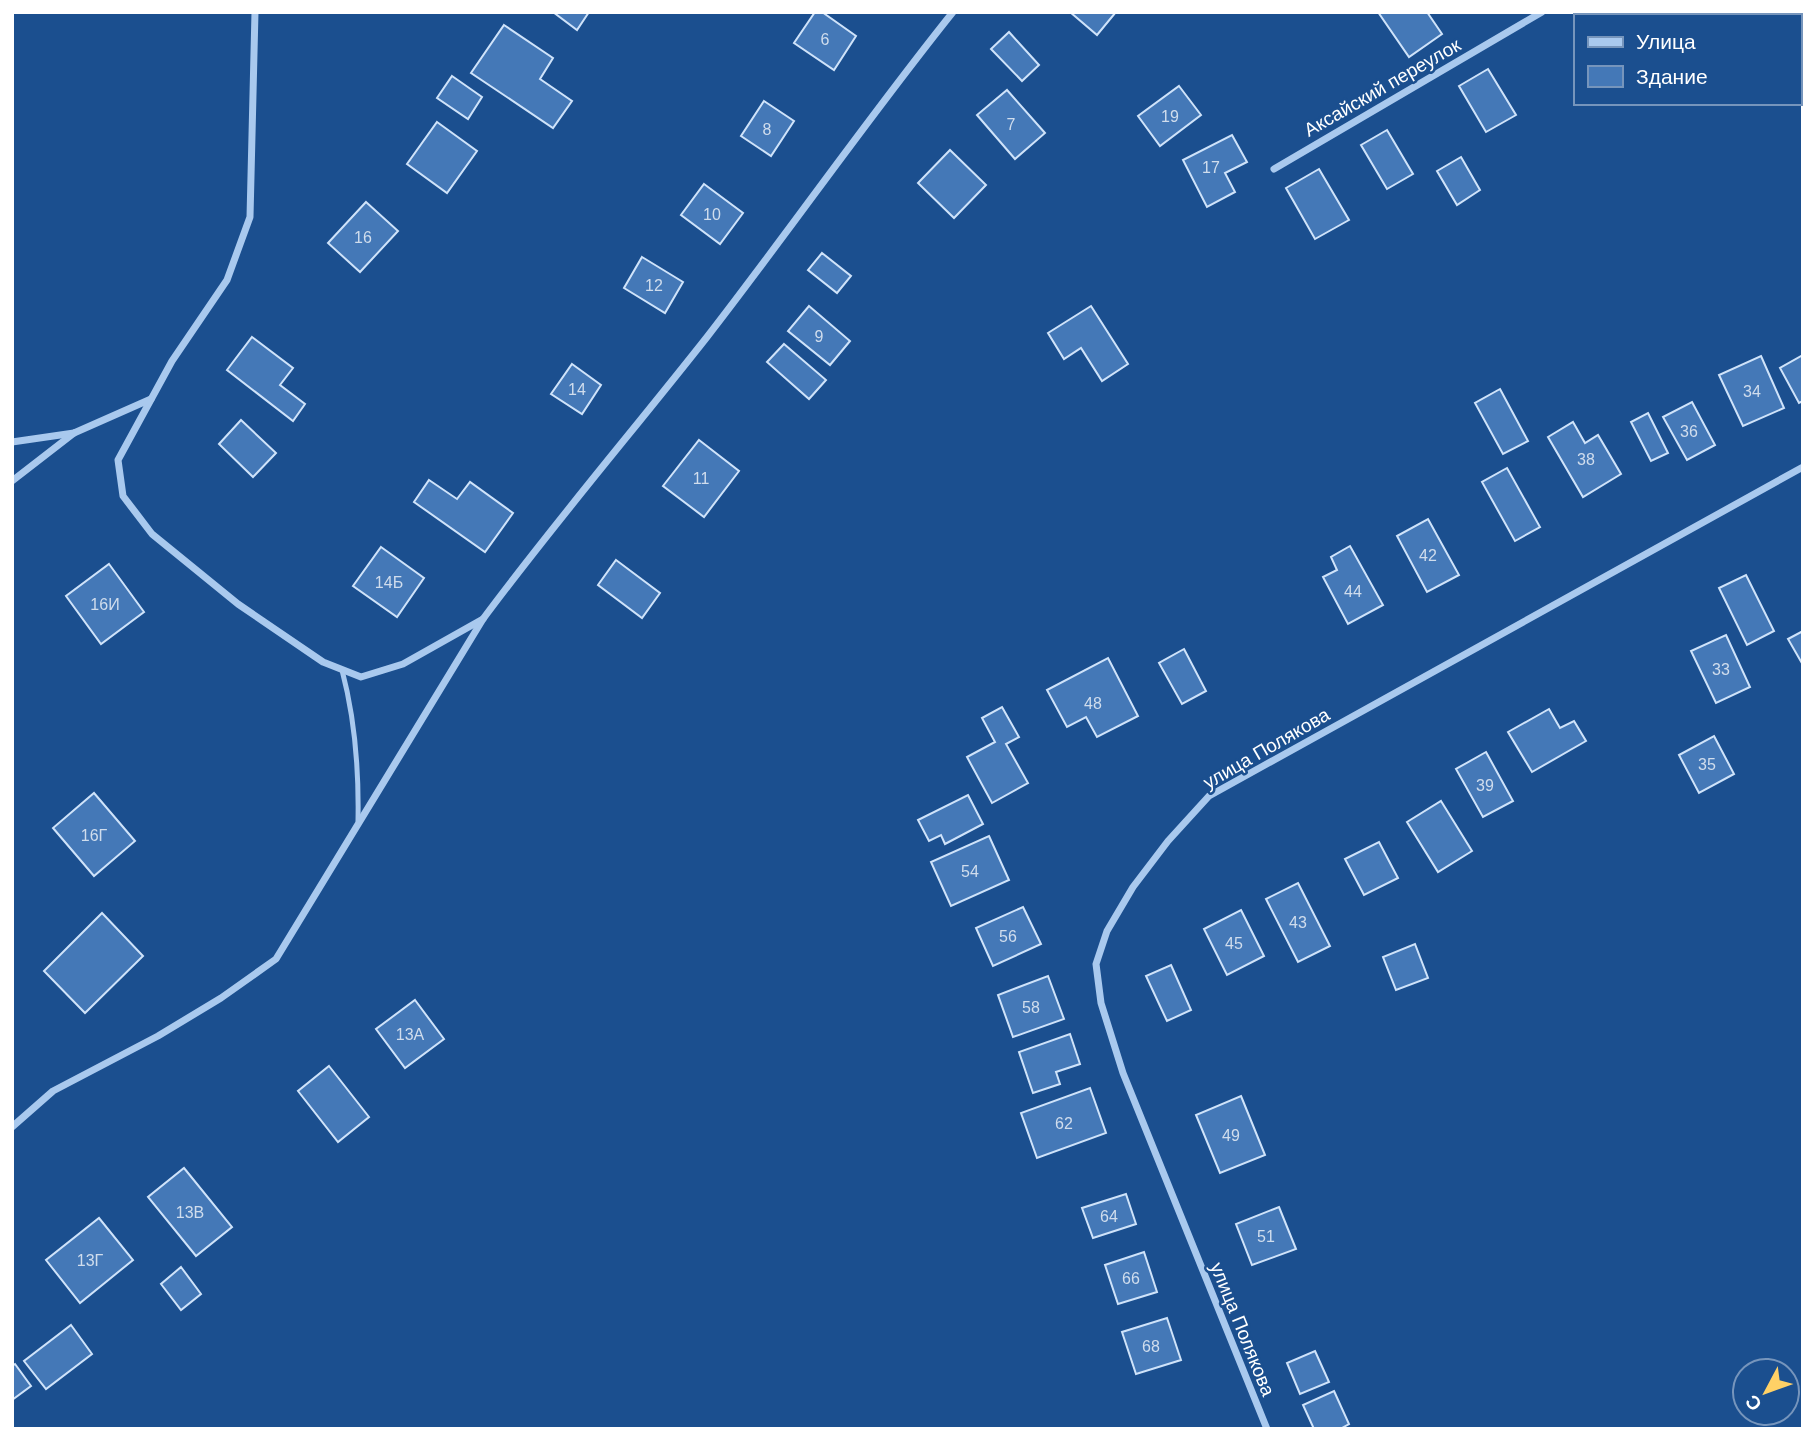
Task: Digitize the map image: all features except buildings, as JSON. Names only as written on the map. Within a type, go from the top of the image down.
[{"type":"street","points":[[255,12],[250,217],[227,280],[172,361],[118,460],[123,496],[152,534],[238,604],[323,662],[361,677],[403,664],[483,618]]},
{"type":"street","points":[[12,1127],[54,1091],[158,1036],[221,998],[276,960],[483,618],[708,336],[826,176],[953,12]]},
{"type":"street","name":"Аксайский переулок","points":[[1275,169],[1542,12]]},
{"type":"street","points":[[12,481],[74,433],[152,398]]},
{"type":"street","points":[[12,442],[74,433]]},
{"type":"street","name":"улица Полякова","points":[[1267,1429],[1123,1073],[1099,990],[1097,964],[1107,931],[1133,887],[1161,850],[1209,796],[1803,467]]},
{"type":"lane","points":[[342,670],[353,724],[359,778],[358,828]]}]
